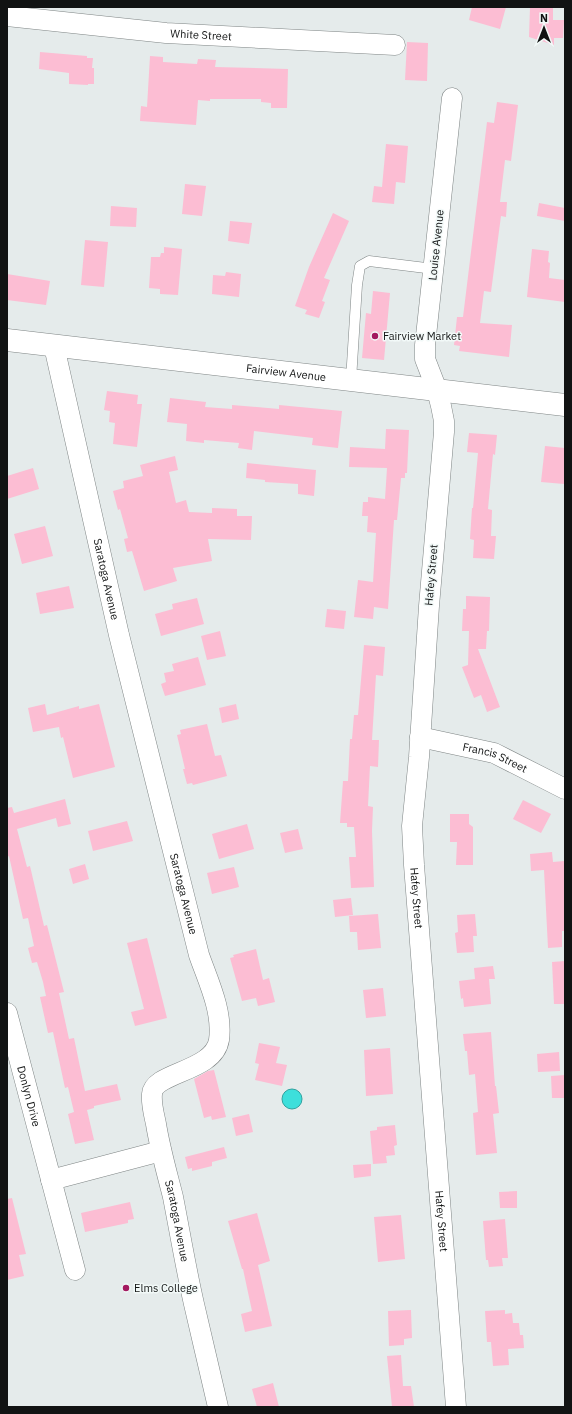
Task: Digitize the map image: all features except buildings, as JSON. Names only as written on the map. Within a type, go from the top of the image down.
[{"type":"main road","name":"Fairview Avenue","points":[[7,340],[565,406]]},
{"type":"street","name":"White Street","points":[[7,16],[166,33],[395,45]]},
{"type":"street","name":"Louise Avenue","points":[[437,390],[425,359],[425,345],[452,98]]},
{"type":"street","name":"Saratoga Avenue","points":[[54,346],[119,635],[199,955],[216,1001],[219,1025],[219,1040],[217,1047],[209,1057],[196,1066],[158,1083],[152,1090],[152,1103],[161,1151],[218,1407]]},
{"type":"street","name":"Hafey Street","points":[[437,390],[444,421],[444,432],[428,606],[420,737],[412,826],[456,1407]]},
{"type":"street","name":"Francis Street","points":[[420,737],[494,753],[565,789]]},
{"type":"street","name":"Donlyn Drive","points":[[7,1013],[75,1270]]},
{"type":"street","points":[[51,1180],[161,1151]]},
{"type":"lane","points":[[351,380],[357,285],[360,266],[369,261],[434,269]]},
{"type":"water","points":[[292,1089],[299,1092],[302,1099],[299,1106],[292,1109],[285,1106],[282,1099],[285,1092]]},
{"type":"place","name":"Fairview Market","points":[[375,336]]},
{"type":"place","name":"Elms College","points":[[126,1288]]}]
